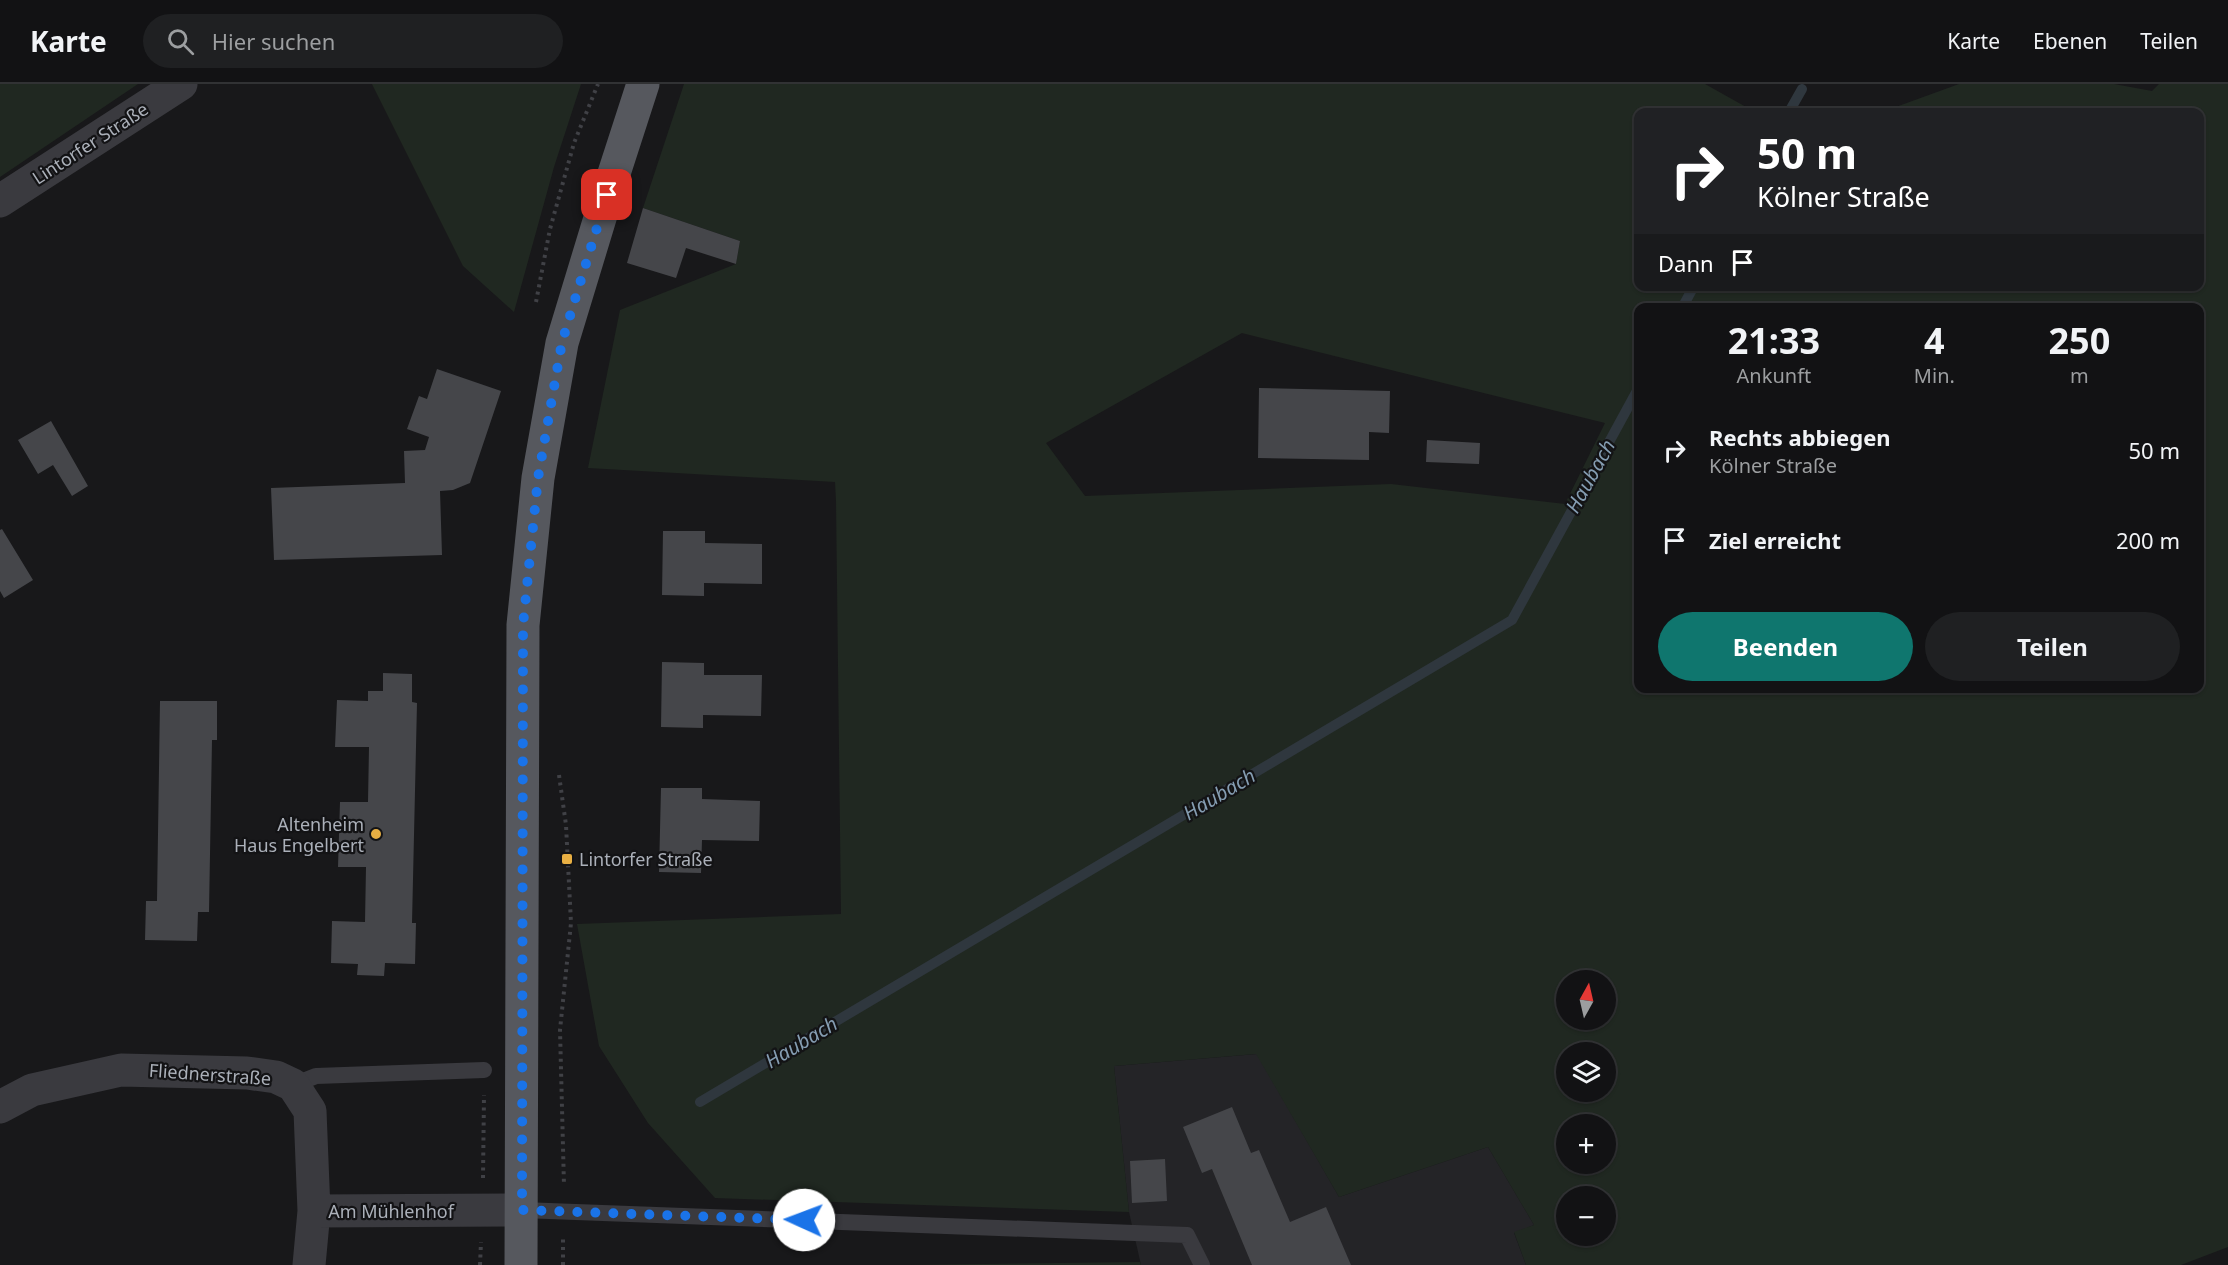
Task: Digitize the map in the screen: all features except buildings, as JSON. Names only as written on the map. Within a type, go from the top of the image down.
[{"type":"main road","points":[[521,1265],[523,625],[538,478],[562,342],[643,84]]},
{"type":"street","name":"Lintorfer Straße","points":[[0,201],[180,84]]},
{"type":"street","name":"Fliednerstraße","points":[[0,1107],[32,1090],[120,1070],[247,1073],[276,1077],[293,1085],[310,1111],[314,1211]]},
{"type":"street","name":"Am Mühlenhof","points":[[309,1265],[314,1211],[522,1210]]},
{"type":"lane","points":[[293,1085],[316,1076],[484,1070]]},
{"type":"lane","points":[[522,1210],[1187,1234],[1202,1265]]},
{"type":"path","points":[[550,229],[574,144],[598,84]]},
{"type":"path","points":[[559,772],[566,825],[571,923],[560,1030],[564,1211],[562,1265]]},
{"type":"shaded area","points":[[0,84],[138,84],[0,177]]},
{"type":"shaded area","points":[[372,84],[581,84],[554,167],[514,312],[463,266]]},
{"type":"shaded area","points":[[684,84],[1705,84],[1748,108],[1634,108],[1634,291],[2204,291],[2204,108],[1893,108],[1959,84],[2114,84],[2152,91],[2159,84],[2228,84],[2228,1247],[2181,1265],[1526,1265],[1514,1232],[1534,1225],[1488,1147],[1339,1197],[1256,1054],[1114,1066],[1129,1212],[715,1198],[648,1123],[599,1046],[577,924],[841,914],[835,482],[588,468],[620,310],[736,264],[740,241],[643,208]],"holes":[[[1242,333],[1605,423],[1565,504],[1391,484],[1085,496],[1046,443]]]},
{"type":"shaded area","points":[[1257,1054],[1339,1197],[1488,1147],[1534,1225],[1514,1233],[1526,1265],[1141,1265],[1129,1212],[1114,1066]]},
{"type":"shaded area","points":[[1140,1262],[1141,1265],[910,1265]]},
{"type":"waterway","name":"Haubach","points":[[1791,108],[1802,89]]},
{"type":"waterway","name":"Haubach","points":[[1685,303],[1691,291]]},
{"type":"waterway","name":"Haubach","points":[[700,1102],[1512,620],[1634,396]]},
{"type":"place","name":"Altenheim Haus Engelbert","points":[[376,834]]},
{"type":"place","name":"Lintorfer Straße","points":[[567,859]]},
{"type":"route","points":[[607,195],[562,342],[538,478],[523,625],[522,1210],[804,1220]]}]
